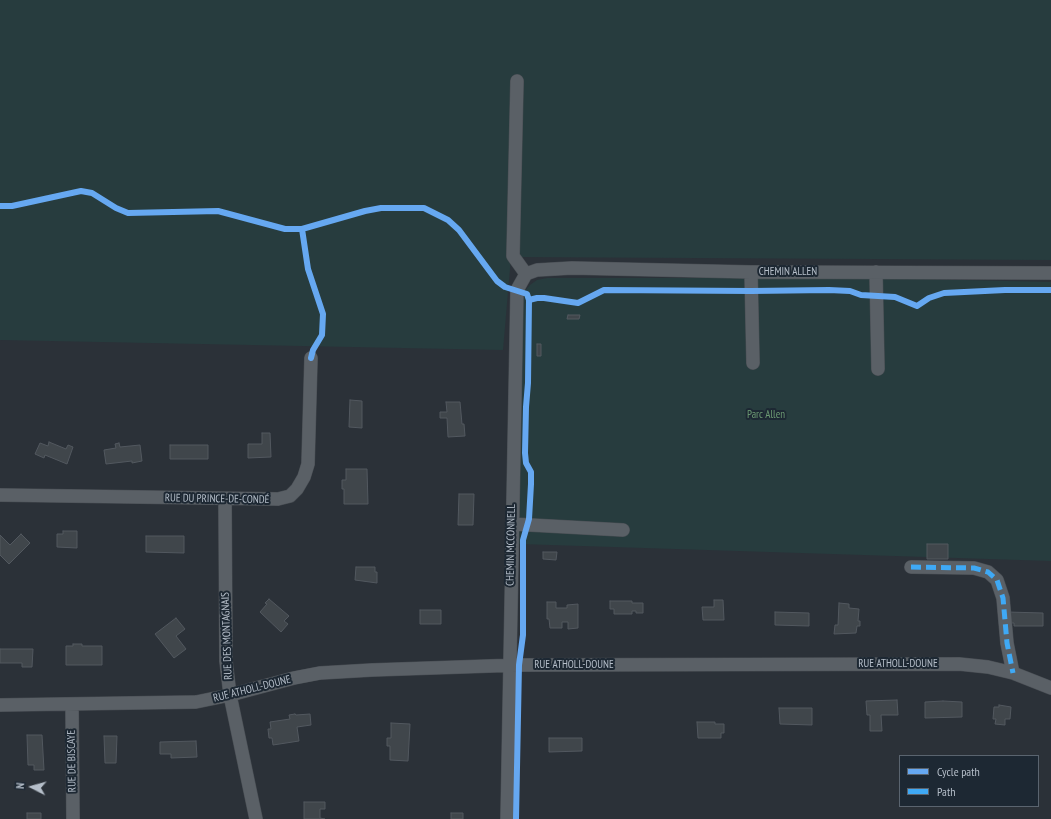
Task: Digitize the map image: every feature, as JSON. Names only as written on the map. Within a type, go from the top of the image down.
[{"type":"street","points":[[517,81],[513,256],[526,274]]},
{"type":"street","name":"CHEMIN ALLEN","points":[[526,274],[537,270],[572,268],[751,272],[1051,273]]},
{"type":"street","points":[[751,272],[753,363]]},
{"type":"street","points":[[876,272],[878,368]]},
{"type":"street","name":"CHEMIN MCCONNELL","points":[[507,819],[517,290],[526,274]]},
{"type":"street","name":"RUE DU PRINCE-DE-CONDÉ","points":[[0,495],[225,499],[278,499],[290,496],[297,489],[304,477],[308,464],[311,358]]},
{"type":"street","name":"RUE DES MONTAGNAIS","points":[[225,499],[225,644],[230,695],[256,819]]},
{"type":"street","points":[[512,524],[623,530]]},
{"type":"street","points":[[911,567],[974,568],[988,572],[997,580],[1003,598],[1007,643],[1013,673]]},
{"type":"street","name":"RUE ATHOLL-DOUNE","points":[[0,705],[196,702],[320,673],[510,665],[959,664],[988,667],[1013,673],[1051,688]]},
{"type":"street","name":"RUE DE BISCAYE","points":[[72,704],[73,819]]},
{"type":"green space","points":[[0,0],[1051,0],[1051,260],[511,257],[503,350],[0,340]]},
{"type":"green space","name":"Parc Allen","points":[[547,278],[880,278],[1051,282],[1051,561],[519,544],[522,301],[524,292],[530,285],[537,280]]},
{"type":"building","points":[[568,315],[580,315],[579,319],[567,319]]},
{"type":"building","points":[[537,344],[541,344],[541,356],[537,356]]},
{"type":"building","points":[[350,400],[362,401],[362,428],[349,427]]},
{"type":"building","points":[[446,402],[460,402],[462,424],[464,424],[465,436],[448,437],[447,418],[440,418],[440,412],[447,412]]},
{"type":"building","points":[[262,433],[270,433],[271,457],[248,458],[248,444],[262,444]]},
{"type":"building","points":[[49,442],[66,449],[68,445],[73,447],[67,464],[45,455],[44,458],[35,454],[40,443],[48,446]]},
{"type":"building","points":[[119,443],[120,447],[140,445],[142,461],[106,464],[104,450],[116,448],[115,444]]},
{"type":"building","points":[[170,445],[208,445],[208,459],[170,459]]},
{"type":"building","points":[[346,469],[367,469],[368,504],[344,504],[344,489],[342,489],[342,480],[346,480]]},
{"type":"building","points":[[459,494],[474,494],[473,525],[458,525]]},
{"type":"building","points":[[63,531],[77,531],[77,548],[57,547],[57,534],[63,534]]},
{"type":"building","points":[[21,534],[30,543],[9,564],[0,555],[0,535],[10,545]]},
{"type":"building","points":[[146,536],[184,536],[184,553],[146,552]]},
{"type":"building","points":[[927,544],[948,544],[948,559],[927,559]]},
{"type":"building","points":[[543,552],[557,552],[556,560],[543,559]]},
{"type":"building","points":[[356,567],[375,567],[375,572],[377,572],[377,583],[355,580]]},
{"type":"building","points":[[269,599],[289,616],[284,621],[288,624],[281,632],[260,612],[267,604],[265,603]]},
{"type":"building","points":[[714,600],[723,600],[724,620],[703,620],[702,607],[714,607]]},
{"type":"building","points":[[610,601],[632,601],[632,603],[643,603],[643,613],[636,613],[636,611],[632,611],[632,614],[614,614],[614,609],[610,609]]},
{"type":"building","points":[[547,602],[556,602],[556,608],[567,608],[567,605],[578,604],[578,628],[568,629],[568,622],[562,622],[562,628],[550,628],[549,619],[547,619]]},
{"type":"building","points":[[839,603],[849,604],[849,608],[859,609],[858,621],[860,621],[860,626],[857,626],[856,633],[834,634],[835,625],[838,625]]},
{"type":"building","points":[[420,610],[441,610],[441,624],[420,624]]},
{"type":"building","points":[[775,612],[809,613],[809,626],[775,625]]},
{"type":"building","points":[[1007,612],[1043,613],[1043,626],[1014,626],[1014,623],[1007,623]]},
{"type":"building","points":[[176,618],[185,629],[176,636],[186,649],[174,658],[155,634]]},
{"type":"building","points":[[73,644],[82,644],[82,646],[102,646],[102,665],[66,665],[66,646],[73,646]]},
{"type":"building","points":[[0,649],[33,649],[32,667],[22,667],[22,663],[0,663]]},
{"type":"building","points":[[897,700],[898,715],[881,715],[882,731],[870,731],[870,715],[867,715],[866,701]]},
{"type":"building","points":[[925,702],[962,702],[962,717],[925,718]]},
{"type":"building","points":[[999,705],[1011,707],[1010,719],[1005,719],[1005,725],[995,724],[996,719],[993,719],[994,707],[999,707]]},
{"type":"building","points":[[779,708],[812,708],[812,725],[780,724]]},
{"type":"building","points":[[310,714],[311,725],[297,727],[299,741],[273,745],[272,738],[269,738],[268,729],[271,729],[270,722],[290,719],[289,715]]},
{"type":"building","points":[[697,722],[715,722],[715,724],[724,724],[724,733],[721,733],[721,738],[698,738]]},
{"type":"building","points":[[391,723],[410,724],[408,761],[390,760],[390,746],[387,746],[387,738],[391,738]]},
{"type":"building","points":[[27,735],[42,735],[44,770],[34,770],[34,765],[28,765]]},
{"type":"building","points":[[104,736],[117,736],[116,763],[105,763]]},
{"type":"building","points":[[549,738],[582,738],[582,751],[549,752]]},
{"type":"building","points":[[196,741],[197,757],[171,758],[171,754],[160,754],[160,742]]},
{"type":"building","points":[[304,802],[325,802],[325,809],[320,809],[320,818],[325,819],[304,819]]},
{"type":"building","points":[[27,813],[41,813],[41,819],[27,819]]},
{"type":"building","points":[[451,813],[463,813],[463,819],[451,819]]},
{"type":"marked path","points":[[911,567],[974,568],[988,572],[997,580],[1003,598],[1007,643],[1013,673]]},
{"type":"cycle path","points":[[0,206],[12,206],[81,191],[92,193],[116,208],[128,213],[218,211],[285,229],[302,229],[365,211],[381,208],[424,208],[448,220],[459,230],[497,281],[505,287],[527,294],[529,300],[528,383],[525,453],[526,463],[531,472],[531,484],[529,519],[523,540],[523,635],[519,665],[516,819]]},
{"type":"cycle path","points":[[302,229],[308,269],[323,314],[322,335],[313,350],[311,358]]},
{"type":"cycle path","points":[[529,300],[544,298],[578,303],[604,290],[829,290],[850,291],[861,295],[895,297],[917,306],[929,298],[944,293],[1005,290],[1051,290]]}]
